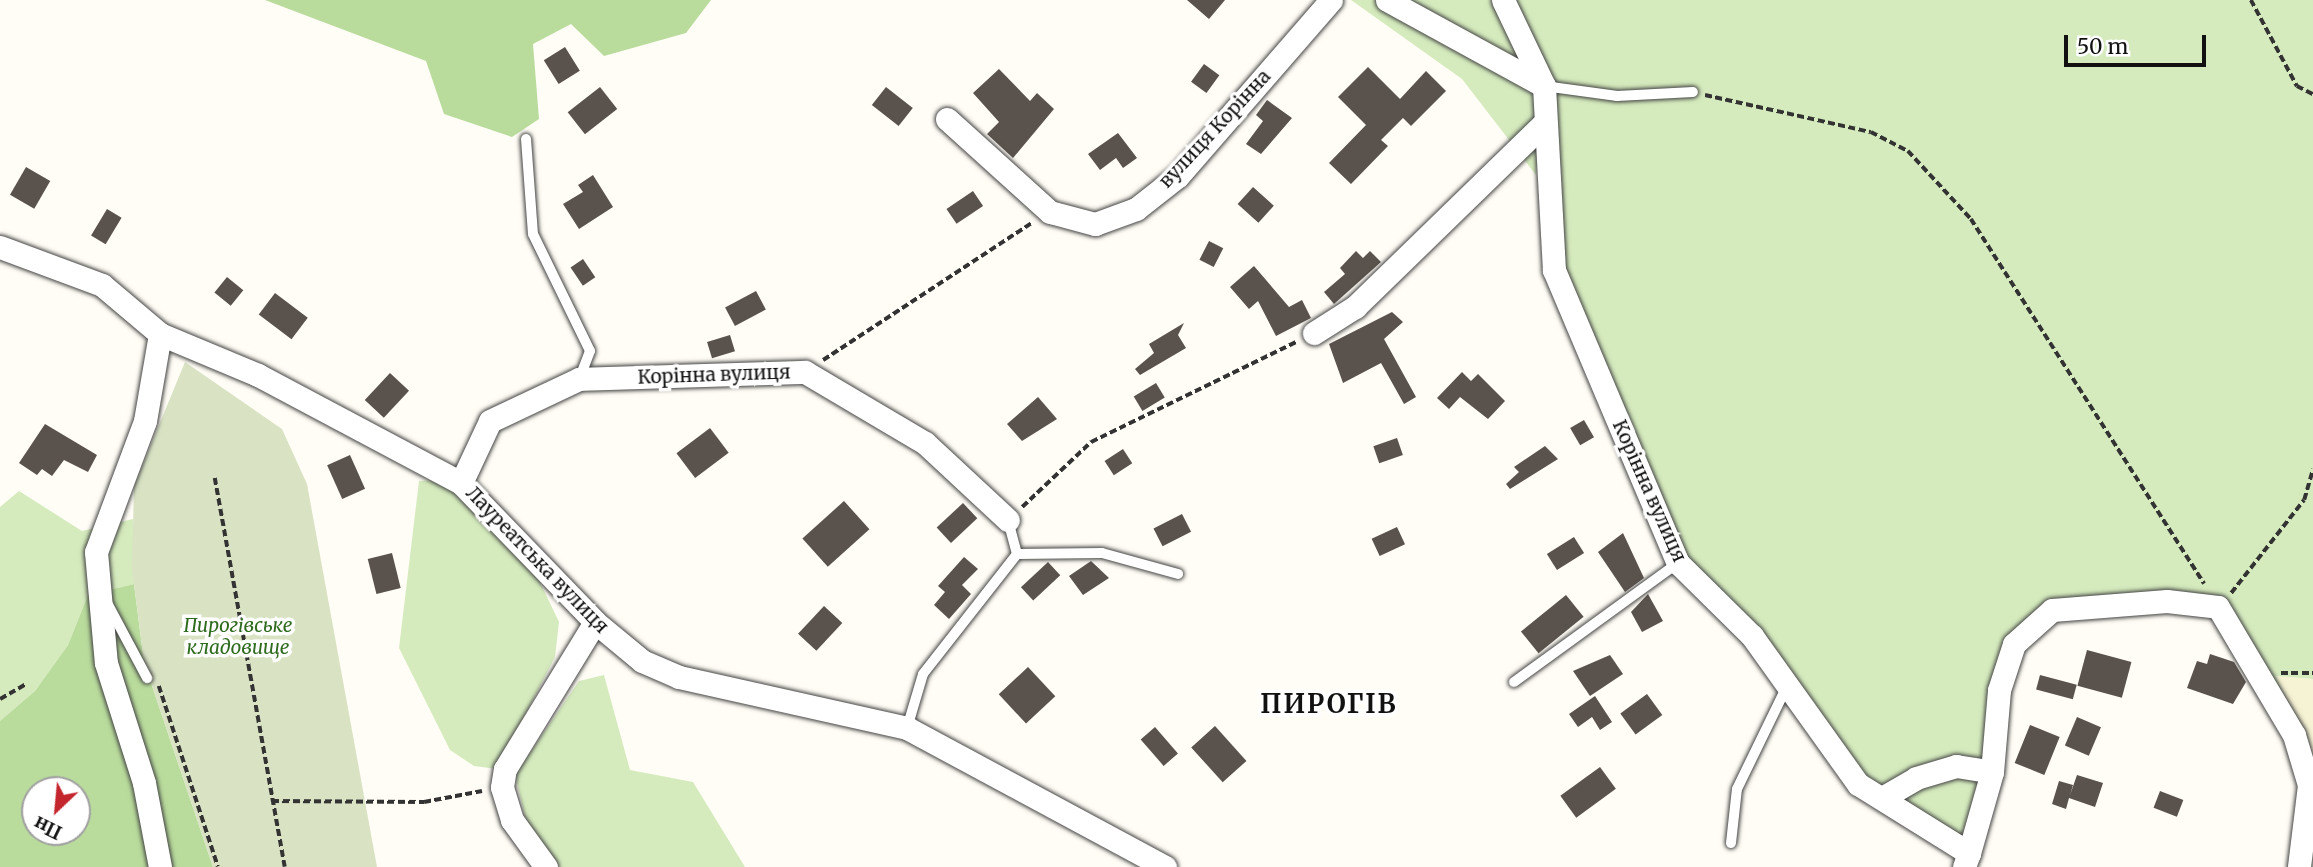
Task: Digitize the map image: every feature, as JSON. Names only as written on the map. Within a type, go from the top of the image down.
[{"type":"street","name":"вулиця Корінна","points":[[947,119],[1050,212],[1095,224],[1136,209],[1178,176],[1331,0]]},
{"type":"street","points":[[1387,0],[1544,86]]},
{"type":"street","points":[[1503,0],[1544,86]]},
{"type":"street","name":"Корінна вулиця","points":[[1544,86],[1554,270],[1678,563],[1752,636],[1858,784],[1882,798],[1967,860]]},
{"type":"street","points":[[1314,333],[1354,307],[1545,122]]},
{"type":"street","name":"Лауреатська вулиця","points":[[0,247],[102,285],[160,334],[258,375],[461,483],[595,622],[642,662],[680,677],[907,728],[1165,867]]},
{"type":"street","points":[[160,334],[145,421],[96,552],[106,663],[144,783],[160,867]]},
{"type":"street","name":"Корінна вулиця","points":[[461,483],[490,421],[579,379],[805,372],[925,443],[1008,520]]},
{"type":"street","points":[[1967,860],[1992,772],[1999,690],[2014,644],[2052,610],[2122,600],[2218,607],[2262,673],[2294,735],[2309,785],[2299,867]]},
{"type":"street","points":[[547,867],[512,820],[502,787],[520,742],[595,622]]},
{"type":"street","points":[[1882,798],[1916,778],[1956,766],[1992,772]]},
{"type":"lane","points":[[1544,86],[1617,96],[1693,92]]},
{"type":"lane","points":[[526,139],[533,234],[590,351],[579,379]]},
{"type":"lane","points":[[1008,520],[1017,554]]},
{"type":"lane","points":[[1017,554],[1102,553],[1178,574]]},
{"type":"lane","points":[[907,728],[923,674],[1017,554]]},
{"type":"lane","points":[[1514,682],[1678,563]]},
{"type":"lane","points":[[99,593],[112,606],[147,678]]},
{"type":"lane","points":[[1731,842],[1737,789],[1787,686]]},
{"type":"path","points":[[2251,0],[2297,86],[2313,94]]},
{"type":"path","points":[[1693,92],[1871,132],[1908,150],[1971,219],[2218,607],[2304,500],[2313,470]]},
{"type":"path","points":[[805,372],[1050,212]]},
{"type":"path","points":[[1008,520],[1091,442],[1314,333]]},
{"type":"path","points":[[215,478],[285,867]]},
{"type":"path","points":[[2262,673],[2313,673]]},
{"type":"path","points":[[147,678],[159,685],[218,867]]},
{"type":"path","points":[[0,699],[26,684]]},
{"type":"path","points":[[272,801],[424,802],[502,787]]},
{"type":"shaded area","points":[[2276,676],[2313,679],[2313,765]]},
{"type":"green space","points":[[265,0],[711,0],[686,33],[604,56],[571,24],[533,44],[539,119],[512,137],[444,114],[426,61]]},
{"type":"green space","points":[[1351,0],[2313,0],[2313,679],[2276,676],[2313,765],[2312,867],[2290,867],[2302,776],[2218,607],[2052,610],[2014,644],[1969,853],[1858,784],[1678,563],[1554,270],[1543,94],[1536,175],[1462,79]]},
{"type":"green space","name":"Пирогівське кладовище","points":[[185,362],[282,429],[307,484],[377,867],[213,867],[144,662],[132,569],[134,486]]},
{"type":"green space","points":[[441,480],[535,572],[559,622],[555,657],[497,769],[474,766],[450,750],[399,648],[419,481]]},
{"type":"green space","points":[[19,491],[82,531],[133,519],[134,584],[88,595],[68,645],[35,691],[0,721],[0,507]]},
{"type":"green space","points":[[134,584],[144,662],[213,867],[0,867],[0,721],[35,691],[68,645],[88,595]]},
{"type":"green space","points":[[604,675],[630,770],[693,782],[745,867],[560,867],[529,833],[515,775],[579,681]]},
{"type":"building","points":[[1187,0],[1225,0],[1209,19]]},
{"type":"building","points":[[565,47],[580,71],[559,84],[544,60]]},
{"type":"building","points":[[1204,64],[1219,75],[1206,93],[1191,82]]},
{"type":"building","points":[[1368,67],[1400,99],[1426,71],[1446,91],[1411,126],[1403,118],[1381,140],[1388,146],[1351,184],[1329,163],[1366,125],[1338,97]]},
{"type":"building","points":[[999,69],[1030,101],[1037,93],[1054,109],[1013,158],[987,134],[999,122],[973,93]]},
{"type":"building","points":[[600,87],[617,109],[585,134],[568,112]]},
{"type":"building","points":[[886,87],[913,108],[899,126],[872,105]]},
{"type":"building","points":[[1267,100],[1292,118],[1261,154],[1246,144],[1263,121],[1256,115]]},
{"type":"building","points":[[1118,133],[1137,158],[1123,168],[1116,158],[1100,170],[1088,154]]},
{"type":"building","points":[[26,167],[50,181],[34,209],[10,195]]},
{"type":"building","points":[[593,175],[613,207],[579,229],[563,204],[583,192],[578,185]]},
{"type":"building","points":[[1253,187],[1274,206],[1258,223],[1238,204]]},
{"type":"building","points":[[973,191],[983,206],[957,224],[946,209]]},
{"type":"building","points":[[107,209],[122,218],[106,244],[91,236]]},
{"type":"building","points":[[1209,241],[1223,248],[1214,267],[1199,260]]},
{"type":"building","points":[[1356,251],[1363,258],[1370,251],[1381,262],[1334,304],[1324,292],[1345,274],[1340,268]]},
{"type":"building","points":[[583,259],[595,277],[583,286],[571,267]]},
{"type":"building","points":[[1254,266],[1289,307],[1302,300],[1311,318],[1276,336],[1258,301],[1249,309],[1230,287]]},
{"type":"building","points":[[227,277],[243,290],[231,306],[214,293]]},
{"type":"building","points":[[756,291],[766,310],[735,326],[725,307]]},
{"type":"building","points":[[275,293],[308,318],[291,339],[259,315]]},
{"type":"building","points":[[1392,312],[1403,322],[1384,339],[1416,397],[1404,404],[1381,363],[1343,383],[1329,344]]},
{"type":"building","points":[[1184,323],[1178,335],[1186,348],[1140,375],[1135,369],[1154,353],[1149,344]]},
{"type":"building","points":[[730,335],[735,351],[712,358],[707,342]]},
{"type":"building","points":[[1462,372],[1471,381],[1478,374],[1505,401],[1488,419],[1460,397],[1449,409],[1437,398]]},
{"type":"building","points":[[390,373],[409,391],[384,418],[365,400]]},
{"type":"building","points":[[1156,383],[1165,398],[1142,411],[1134,396]]},
{"type":"building","points":[[1038,397],[1057,419],[1022,441],[1007,424]]},
{"type":"building","points":[[1584,420],[1594,437],[1580,445],[1570,428]]},
{"type":"building","points":[[45,424],[97,455],[88,472],[64,460],[52,476],[42,469],[37,475],[19,463]]},
{"type":"building","points":[[710,428],[729,453],[695,478],[676,453]]},
{"type":"building","points":[[1397,438],[1403,455],[1379,463],[1373,446]]},
{"type":"building","points":[[1545,446],[1558,459],[1510,489],[1506,484],[1519,472],[1514,467]]},
{"type":"building","points":[[1123,449],[1132,463],[1114,475],[1105,461]]},
{"type":"building","points":[[350,455],[365,489],[342,499],[327,465]]},
{"type":"building","points":[[844,501],[869,529],[828,567],[802,538]]},
{"type":"building","points":[[963,503],[977,518],[951,543],[937,528]]},
{"type":"building","points":[[1182,514],[1191,532],[1163,546],[1153,529]]},
{"type":"building","points":[[1397,527],[1405,544],[1380,556],[1372,539]]},
{"type":"building","points":[[1623,533],[1644,578],[1625,592],[1598,552]]},
{"type":"building","points":[[1574,537],[1584,553],[1557,570],[1547,554]]},
{"type":"building","points":[[392,553],[401,588],[376,594],[368,559]]},
{"type":"building","points":[[964,557],[978,569],[962,585],[971,594],[949,619],[934,605],[945,592],[938,586]]},
{"type":"building","points":[[1091,561],[1109,578],[1083,595],[1069,576]]},
{"type":"building","points":[[1048,562],[1060,575],[1033,600],[1021,587]]},
{"type":"building","points":[[1648,594],[1663,621],[1642,632],[1631,612]]},
{"type":"building","points":[[1566,595],[1584,617],[1539,653],[1521,632]]},
{"type":"building","points":[[824,606],[842,623],[816,651],[798,634]]},
{"type":"building","points":[[2087,650],[2131,662],[2122,698],[2077,686]]},
{"type":"building","points":[[2210,654],[2234,662],[2246,682],[2233,704],[2187,688],[2197,661],[2207,664]]},
{"type":"building","points":[[1610,655],[1623,674],[1590,696],[1573,671]]},
{"type":"building","points":[[1028,667],[1055,696],[1026,724],[999,694]]},
{"type":"building","points":[[2040,675],[2077,685],[2073,699],[2036,689]]},
{"type":"building","points":[[1647,694],[1662,715],[1636,734],[1620,713]]},
{"type":"building","points":[[1595,696],[1612,722],[1600,730],[1592,717],[1578,727],[1569,714]]},
{"type":"building","points":[[2077,717],[2101,727],[2089,756],[2065,746]]},
{"type":"building","points":[[2030,725],[2060,737],[2044,775],[2015,763]]},
{"type":"building","points":[[1215,726],[1246,761],[1223,782],[1191,747]]},
{"type":"building","points":[[1155,727],[1178,753],[1164,766],[1141,739]]},
{"type":"building","points":[[1600,767],[1616,789],[1576,818],[1560,796]]},
{"type":"building","points":[[2077,775],[2103,783],[2095,807],[2069,798],[2066,809],[2052,804],[2059,781],[2073,785],[2070,795]]},
{"type":"building","points":[[2160,791],[2183,800],[2177,817],[2154,808]]},
{"type":"district","name":"ПИРОГІВ","points":[[1329,704]]}]
